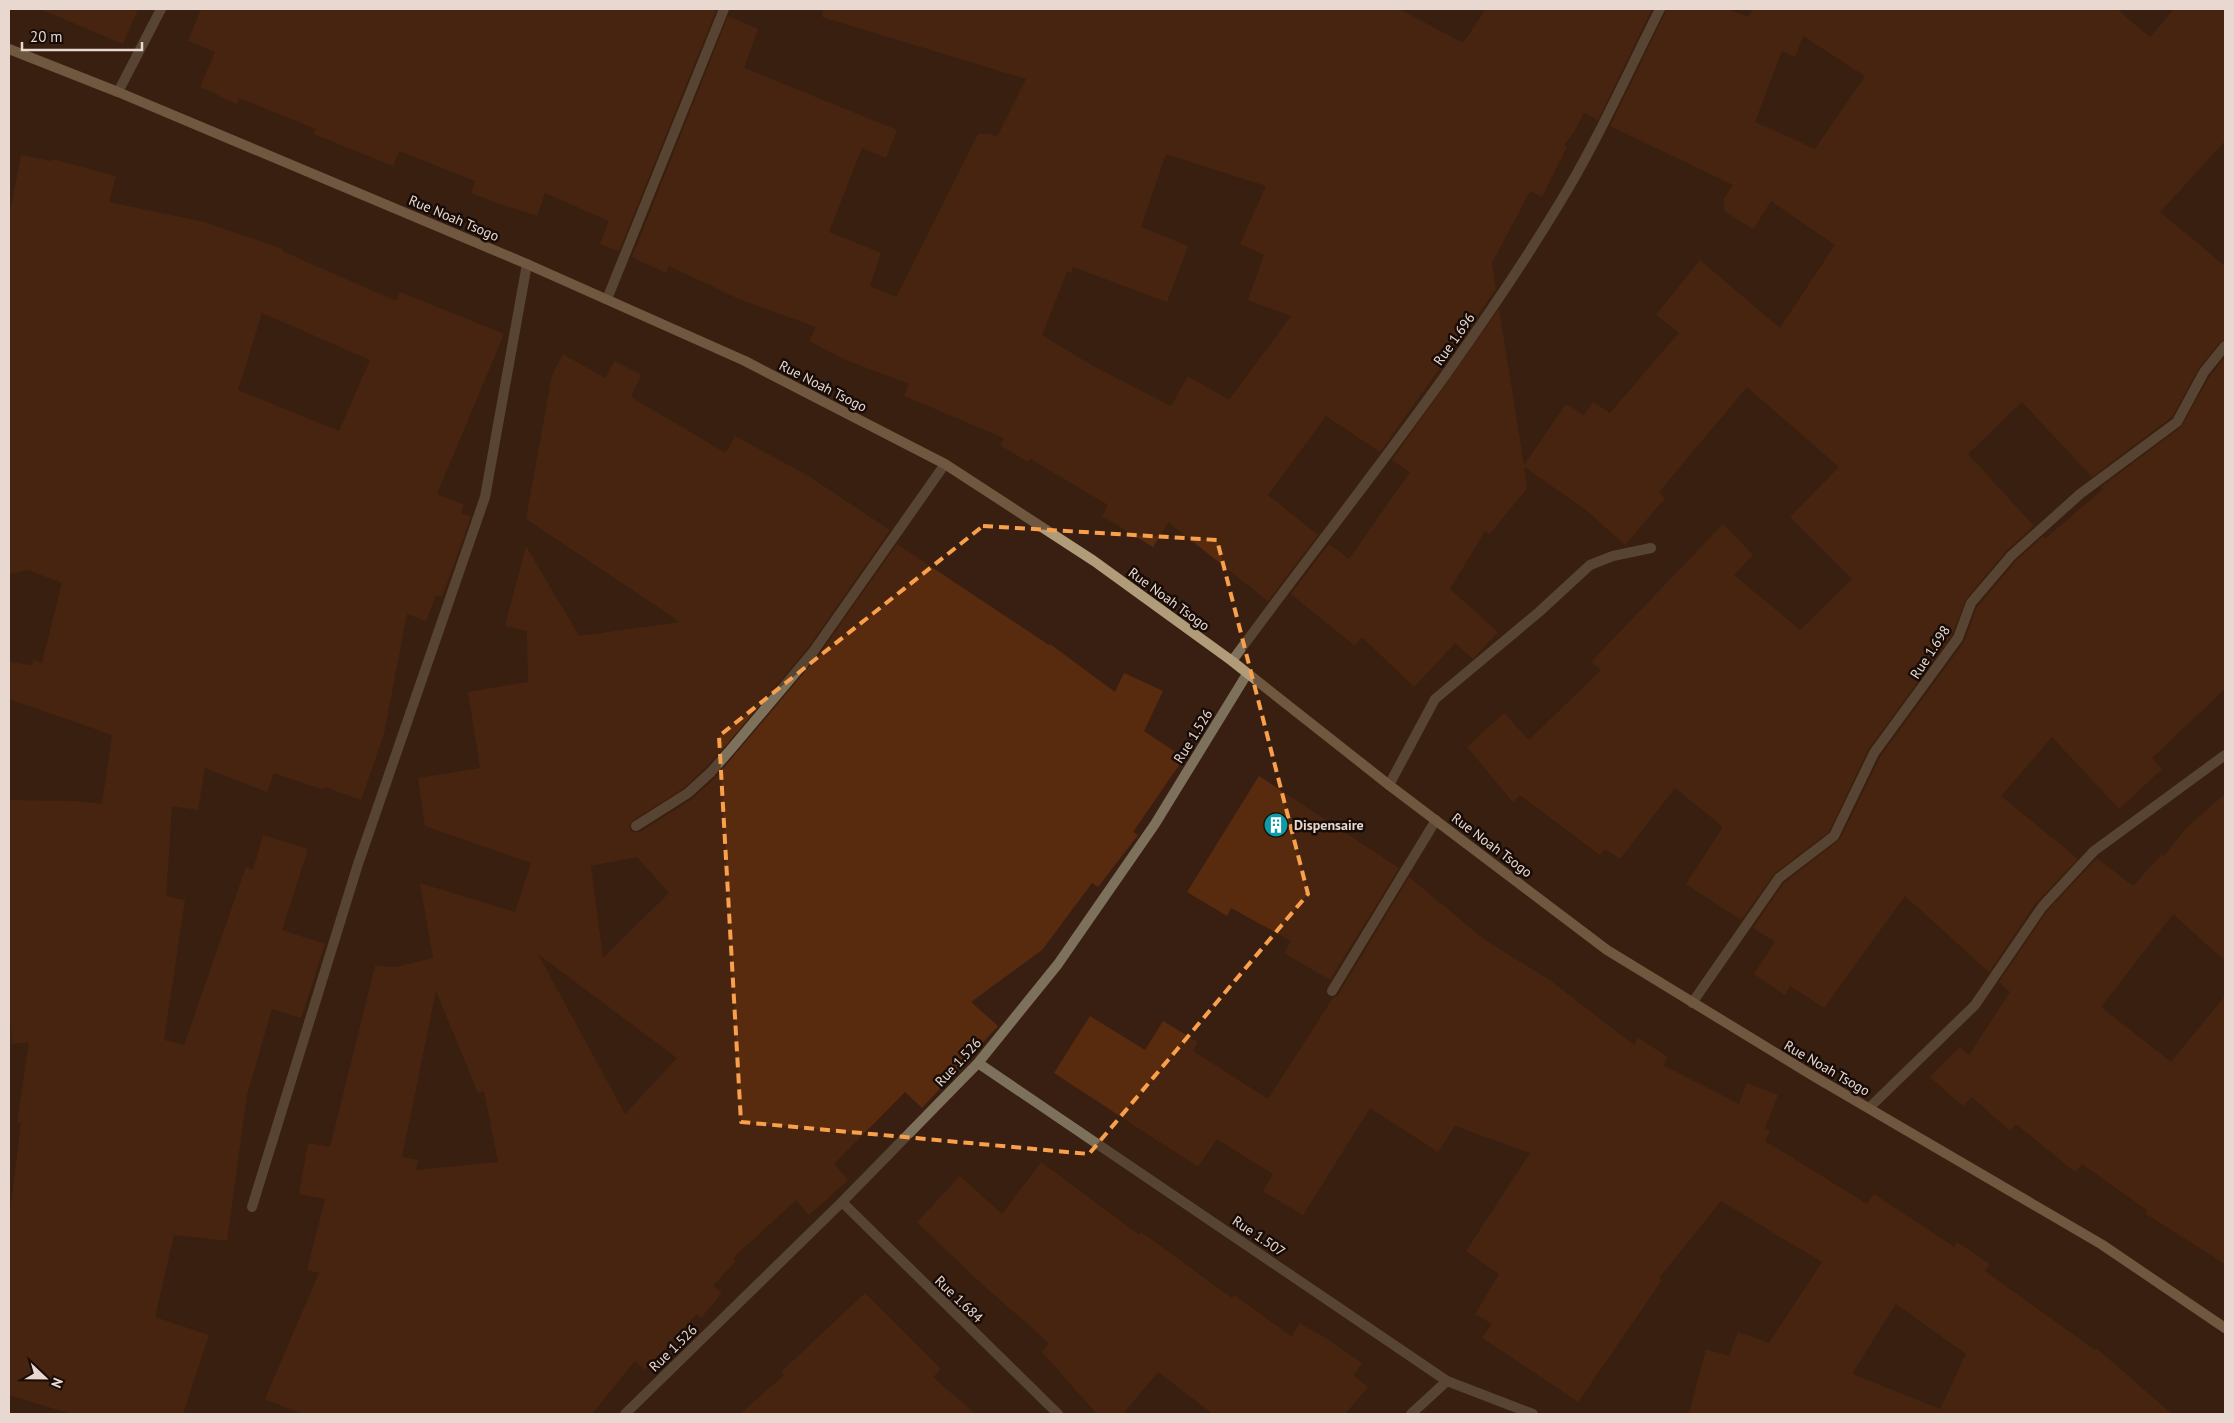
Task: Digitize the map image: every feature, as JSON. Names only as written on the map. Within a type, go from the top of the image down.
[{"type":"main road","name":"Rue Noah Tsogo","points":[[9,49],[118,92],[607,299],[745,362],[945,464],[1094,561],[1232,661],[1389,785],[1607,950],[1692,1003],[2101,1244],[2225,1328]]},
{"type":"street","points":[[118,92],[160,9]]},
{"type":"street","points":[[607,299],[724,9]]},
{"type":"street","name":"Rue 1.696","points":[[1232,661],[1320,541],[1387,457],[1467,346],[1560,204],[1660,9]]},
{"type":"street","points":[[252,1207],[358,864],[485,497],[527,264]]},
{"type":"street","name":"Rue 1.698","points":[[1692,1003],[1779,878],[1834,836],[1874,753],[1958,638],[1971,603],[2011,556],[2080,494],[2177,422],[2204,372],[2225,346]]},
{"type":"street","points":[[636,826],[688,793],[712,772],[813,652],[945,464]]},
{"type":"street","points":[[1389,785],[1435,699],[1539,612],[1590,565],[1613,556],[1651,548]]},
{"type":"street","name":"Rue 1.526","points":[[625,1414],[842,1202],[978,1063],[1058,964],[1075,940],[1155,824],[1247,674]]},
{"type":"street","points":[[1869,1108],[1975,1005],[2042,907],[2094,851],[2225,755]]},
{"type":"street","points":[[1332,991],[1436,820]]},
{"type":"street","name":"Rue 1.507","points":[[978,1063],[1447,1381],[1533,1414]]},
{"type":"street","name":"Rue 1.684","points":[[842,1202],[1058,1414]]},
{"type":"street","points":[[1411,1414],[1447,1381]]},
{"type":"highlighted area","points":[[983,526],[1217,540],[1308,894],[1089,1154],[741,1122],[719,736]]},
{"type":"building","points":[[40,9],[138,9],[123,44]]},
{"type":"building","points":[[201,9],[711,9],[716,11],[619,251],[600,244],[609,221],[545,193],[537,216],[510,208],[471,193],[475,181],[399,151],[393,166],[314,134],[316,129],[239,98],[237,104],[200,87],[215,52],[188,41]]},
{"type":"building","points":[[823,9],[1399,9],[1463,43],[1486,9],[1652,9],[1598,120],[1584,113],[1574,132],[1564,145],[1567,147],[1542,197],[1530,191],[1492,263],[1496,289],[1380,452],[1326,416],[1268,495],[1318,535],[1268,601],[1168,522],[1153,547],[1102,516],[1108,505],[1030,459],[1028,462],[1000,445],[1004,438],[904,396],[909,384],[846,360],[809,341],[816,327],[741,300],[669,266],[666,273],[632,257],[728,16],[758,29],[744,68],[897,130],[886,158],[862,148],[829,232],[881,253],[870,286],[896,297],[978,134],[991,134],[997,137],[1026,79],[822,17]],"holes":[[[1166,154],[1266,186],[1240,244],[1264,255],[1248,300],[1291,316],[1229,400],[1188,376],[1171,406],[1093,366],[1042,335],[1067,272],[1071,273],[1073,267],[1167,302],[1188,246],[1141,227]]]},
{"type":"building","points":[[1667,9],[1728,9],[1748,17],[1753,9],[2117,9],[2150,37],[2174,9],[2225,9],[2225,141],[2160,212],[2225,266],[2225,339],[2220,342],[2199,368],[2172,417],[2092,477],[2022,402],[1968,454],[2034,526],[2006,551],[1966,599],[1952,635],[1868,750],[1829,832],[1775,873],[1741,920],[1686,884],[1723,827],[1675,788],[1620,859],[1605,849],[1600,855],[1520,795],[1513,802],[1467,747],[1504,713],[1529,740],[1601,670],[1591,662],[1723,524],[1753,555],[1734,575],[1800,630],[1852,579],[1790,517],[1839,467],[1747,387],[1659,492],[1665,498],[1625,545],[1585,509],[1524,467],[1527,488],[1490,534],[1485,531],[1450,589],[1498,632],[1473,659],[1455,643],[1414,687],[1362,637],[1355,646],[1291,594],[1329,544],[1349,559],[1410,472],[1392,460],[1499,309],[1524,465],[1566,404],[1584,415],[1593,402],[1610,413],[1679,333],[1656,315],[1700,260],[1780,328],[1835,245],[1771,201],[1753,229],[1724,211],[1724,198],[1733,185],[1610,126]],"holes":[[[1803,36],[1865,76],[1815,149],[1755,122],[1782,51],[1795,57]]]},
{"type":"building","points":[[21,155],[51,161],[52,159],[116,176],[109,202],[204,222],[283,249],[282,251],[396,301],[400,292],[504,334],[437,494],[464,505],[461,513],[471,517],[442,597],[436,595],[426,621],[407,614],[384,734],[361,800],[325,787],[324,790],[274,773],[267,792],[205,768],[198,810],[172,806],[166,896],[185,900],[164,1040],[184,1045],[246,867],[253,870],[263,835],[308,849],[282,930],[325,944],[301,1018],[272,1009],[247,1095],[227,1241],[174,1235],[155,1317],[209,1335],[183,1414],[71,1414],[9,1395],[9,1221],[21,1123],[17,1122],[29,1042],[12,1044],[9,1001],[9,800],[79,801],[102,804],[112,735],[9,699],[9,662],[32,665],[33,660],[42,663],[62,583],[28,570],[9,574],[9,218]],"holes":[[[262,313],[370,360],[339,431],[238,390]]]},
{"type":"building","points":[[563,354],[605,378],[615,361],[641,375],[631,397],[724,452],[727,451],[735,436],[807,475],[890,530],[808,648],[727,744],[684,788],[632,821],[629,827],[632,832],[640,832],[692,799],[716,777],[818,656],[897,544],[1050,644],[1115,692],[1124,673],[1163,691],[1144,731],[1184,758],[1133,832],[1138,835],[1098,887],[1092,883],[1042,950],[971,1002],[998,1026],[922,1108],[905,1092],[834,1164],[848,1180],[809,1215],[796,1200],[733,1258],[736,1261],[713,1286],[722,1293],[701,1318],[697,1314],[645,1370],[635,1361],[592,1414],[302,1414],[265,1399],[319,1273],[307,1270],[325,1199],[299,1194],[308,1143],[330,1147],[375,966],[396,967],[433,958],[420,883],[515,912],[531,863],[425,826],[418,778],[480,768],[468,692],[528,682],[527,631],[505,626],[526,546],[579,636],[680,622],[526,519],[552,375]],"holes":[[[637,857],[669,893],[603,958],[591,866]],[[538,954],[677,1058],[625,1114]],[[436,991],[478,1093],[484,1091],[498,1162],[416,1170],[418,1160],[402,1157]]]},
{"type":"building","points":[[2225,357],[2225,689],[2152,758],[2162,769],[2119,809],[2052,737],[2001,796],[2078,859],[2036,903],[1989,972],[1905,896],[1824,1008],[1790,986],[1785,995],[1754,974],[1775,942],[1753,928],[1784,883],[1840,839],[1880,757],[1964,642],[1977,607],[2016,561],[2043,536],[2045,539],[2103,489],[2101,487],[2181,427],[2210,376]]},
{"type":"building","points":[[1259,776],[1399,868],[1330,980],[1284,953],[1291,941],[1231,908],[1227,916],[1187,892]]},
{"type":"building","points":[[2225,794],[2225,961],[2173,914],[2101,1007],[2171,1062],[2225,996],[2225,1264],[2146,1214],[2147,1210],[2082,1164],[2075,1172],[2016,1124],[2010,1131],[1972,1097],[1963,1106],[1930,1077],[1960,1047],[1969,1055],[2010,992],[1999,982],[2047,911],[2097,858],[2133,886],[2162,854],[2164,856],[2185,829]]},
{"type":"building","points":[[1409,877],[1485,940],[1551,981],[1634,1045],[1638,1038],[1668,1057],[1663,1065],[1739,1104],[1747,1083],[1778,1095],[1765,1128],[1770,1131],[1765,1141],[1867,1204],[1874,1194],[1954,1247],[1957,1242],[1990,1264],[1985,1271],[2095,1350],[2096,1348],[2172,1414],[1689,1414],[1706,1349],[1729,1356],[1738,1332],[1769,1343],[1822,1262],[1721,1201],[1659,1278],[1662,1280],[1578,1402],[1482,1338],[1492,1324],[1475,1314],[1499,1274],[1466,1251],[1530,1153],[1455,1126],[1438,1152],[1370,1108],[1303,1215],[1263,1191],[1273,1174],[1217,1139],[1198,1167],[1054,1073],[1090,1016],[1145,1050],[1163,1021],[1198,1042],[1193,1051],[1268,1099],[1333,998],[1338,995]],"holes":[[[1896,1304],[1966,1354],[1940,1409],[1852,1374]]]},
{"type":"building","points":[[1041,1162],[1139,1235],[1141,1232],[1232,1298],[1234,1295],[1292,1337],[1299,1323],[1326,1338],[1362,1363],[1354,1376],[1368,1387],[1345,1414],[1213,1414],[1158,1372],[1123,1414],[1097,1414],[1042,1352],[1049,1343],[973,1276],[917,1222],[960,1176],[1002,1214]]},
{"type":"building","points":[[865,1293],[941,1369],[933,1377],[975,1414],[740,1414],[784,1375],[781,1372]]},
{"type":"place","name":"Dispensaire","points":[[1276,825]]}]
